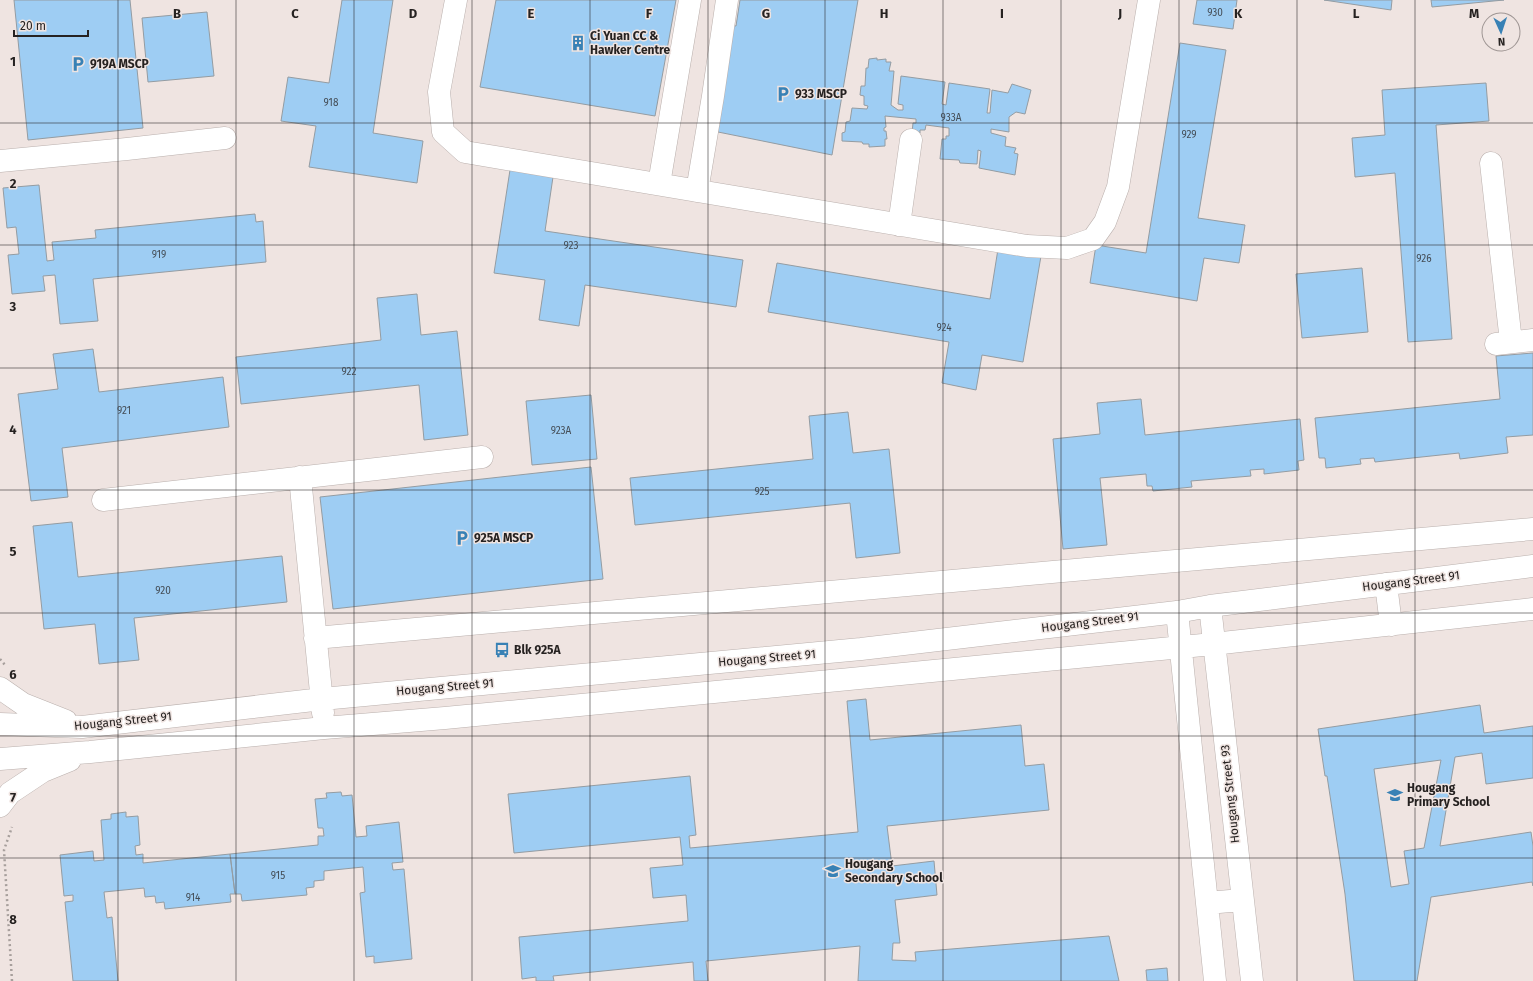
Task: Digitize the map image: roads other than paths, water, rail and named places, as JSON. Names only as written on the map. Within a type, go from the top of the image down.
[{"type":"street","points":[[456,0],[439,92],[442,132],[465,152],[1027,246],[1067,248],[1093,239],[1105,222],[1118,187],[1149,0]]},
{"type":"street","points":[[659,184],[690,0]]},
{"type":"street","points":[[697,191],[727,0]]},
{"type":"street","points":[[0,162],[225,138]]},
{"type":"street","points":[[899,224],[911,140]]},
{"type":"street","points":[[1491,163],[1504,343],[1533,340]]},
{"type":"street","points":[[102,500],[482,457]]},
{"type":"street","points":[[300,477],[324,728]]},
{"type":"street","points":[[316,638],[1533,529]]},
{"type":"street","name":"Hougang Street 91","points":[[0,724],[82,727],[322,699],[844,651],[1177,612],[1210,606],[1533,566]]},
{"type":"street","points":[[1386,584],[1391,625]]},
{"type":"street","name":"Hougang Street 93","points":[[1210,606],[1213,644],[1252,981]]},
{"type":"street","points":[[0,759],[90,752],[324,728],[445,718],[1213,644],[1533,609]]},
{"type":"street","points":[[1177,612],[1215,981]]},
{"type":"street","points":[[0,688],[23,704],[82,727]]},
{"type":"street","points":[[442,688],[445,718]]},
{"type":"street","points":[[7,814],[10,793],[43,771],[90,752]]},
{"type":"street","points":[[1207,903],[1242,900]]},
{"type":"place","name":"Ci Yuan CC & Hawker Centre","points":[[578,43]]},
{"type":"place","name":"919A MSCP","points":[[78,64]]},
{"type":"place","name":"933 MSCP","points":[[783,94]]},
{"type":"place","name":"925A MSCP","points":[[462,538]]},
{"type":"place","name":"Blk 925A","points":[[502,650]]},
{"type":"place","name":"Hougang Primary School","points":[[1395,795]]},
{"type":"place","name":"Hougang Secondary School","points":[[833,871]]}]
